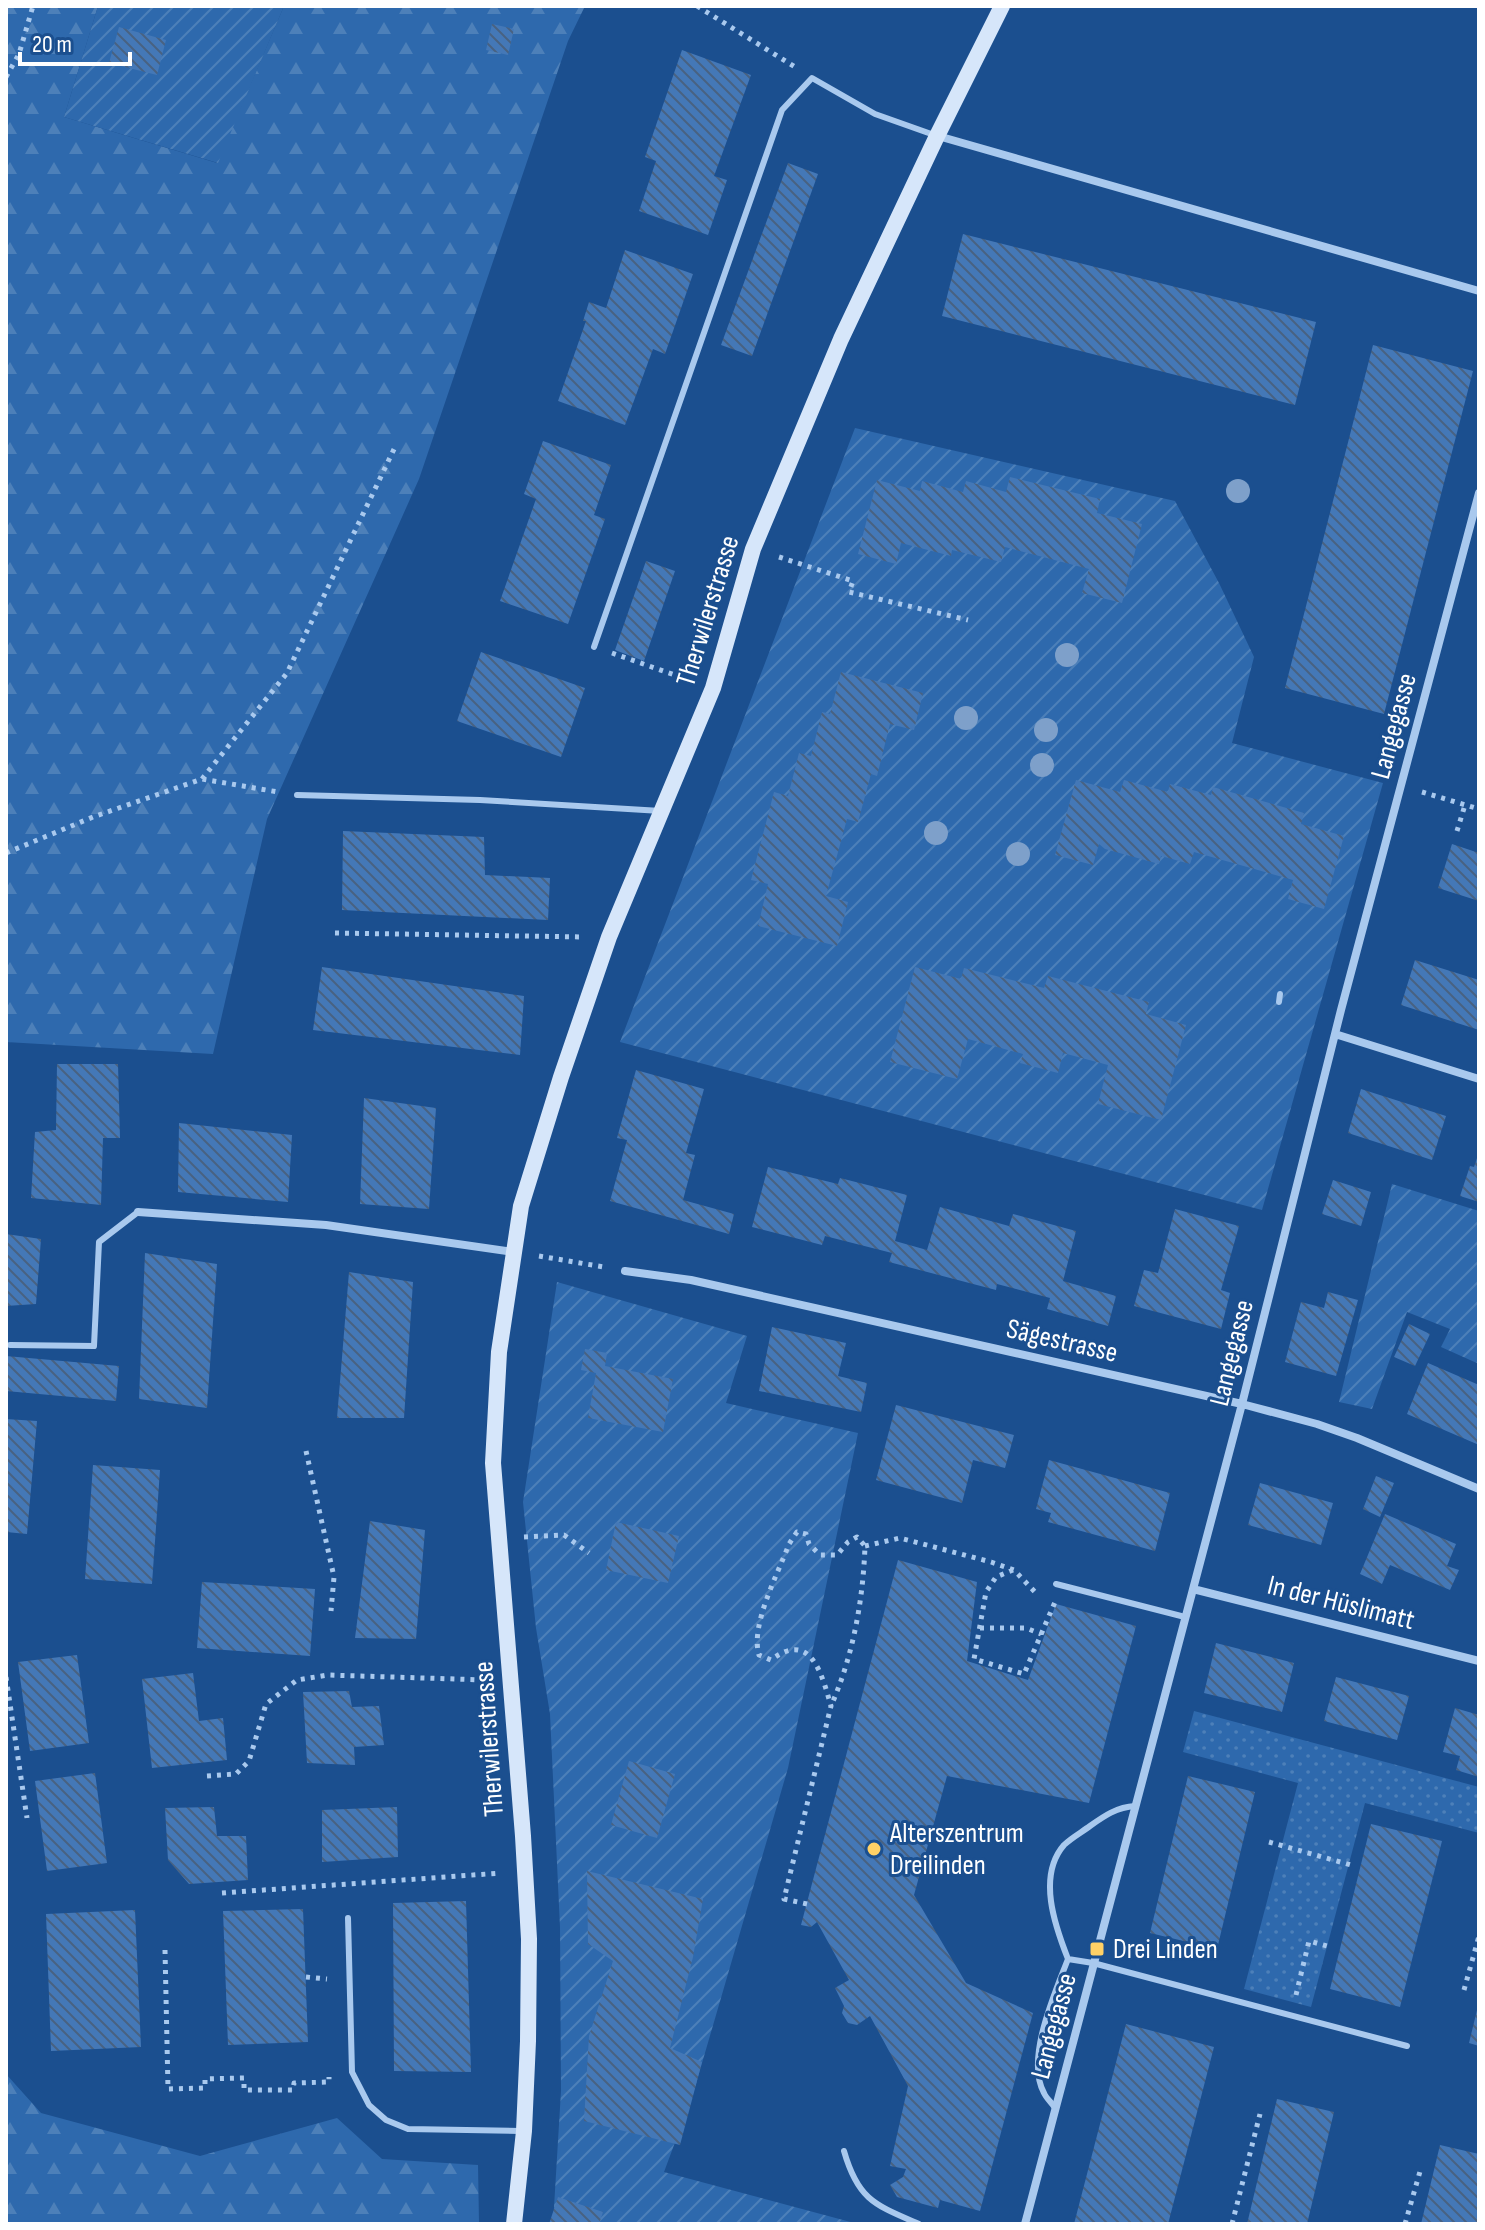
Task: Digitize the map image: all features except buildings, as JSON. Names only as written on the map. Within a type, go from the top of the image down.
[{"type":"main road","name":"Therwilerstrasse","points":[[514,2224],[524,2131],[529,2026],[525,1871],[493,1463],[499,1352],[521,1206],[609,937],[713,688],[753,549],[841,339],[1002,6]]},
{"type":"street","points":[[937,136],[1479,291]]},
{"type":"street","name":"Langegasse","points":[[1025,2224],[1479,493]]},
{"type":"street","points":[[1335,1034],[1479,1079]]},
{"type":"street","points":[[138,1212],[326,1225],[513,1252]]},
{"type":"street","name":"Sägestrasse","points":[[625,1271],[691,1280],[1242,1404],[1357,1438],[1479,1489]]},
{"type":"street","name":"In der Hüslimatt","points":[[1193,1589],[1479,1661]]},
{"type":"lane","points":[[594,647],[782,110],[812,78],[875,114],[937,136]]},
{"type":"lane","points":[[297,795],[480,800],[664,811]]},
{"type":"lane","points":[[1279,1002],[1280,994]]},
{"type":"lane","points":[[10,1345],[94,1346],[99,1242],[138,1212]]},
{"type":"lane","points":[[1056,1584],[1185,1617]]},
{"type":"lane","points":[[1055,2108],[1042,2091],[1037,2061],[1050,2007],[1068,1959],[1057,1931],[1050,1892],[1051,1869],[1064,1845],[1121,1807],[1135,1806]]},
{"type":"lane","points":[[348,1918],[352,2072],[369,2105],[386,2120],[408,2129],[524,2131]]},
{"type":"lane","points":[[1068,1959],[1407,2046]]},
{"type":"lane","points":[[844,2151],[851,2177],[874,2205],[919,2224]]},
{"type":"path","points":[[6,77],[19,54],[33,6]]},
{"type":"path","points":[[697,6],[812,78]]},
{"type":"path","points":[[202,779],[287,673],[396,445]]},
{"type":"path","points":[[753,549],[853,581],[849,592],[968,620]]},
{"type":"path","points":[[594,647],[713,688]]},
{"type":"path","points":[[6,853],[93,817],[202,779],[297,795]]},
{"type":"path","points":[[1401,786],[1479,809]]},
{"type":"path","points":[[1457,831],[1465,805]]},
{"type":"path","points":[[335,933],[609,937]]},
{"type":"path","points":[[513,1252],[625,1271]]},
{"type":"path","points":[[306,1451],[334,1577],[331,1611]]},
{"type":"path","points":[[807,1904],[784,1899],[831,1706],[841,1683],[854,1631],[864,1587],[865,1546],[857,1537],[837,1555],[820,1555],[809,1544],[806,1534],[797,1532],[789,1544],[759,1623],[756,1645],[759,1655],[771,1660],[785,1649],[801,1650],[815,1661],[831,1706]]},
{"type":"path","points":[[498,1538],[564,1535],[589,1553]]},
{"type":"path","points":[[865,1546],[900,1538],[1014,1570],[1037,1594],[1070,1603]]},
{"type":"path","points":[[1014,1570],[996,1577],[986,1592],[974,1659],[1024,1674],[1056,1599]]},
{"type":"path","points":[[980,1628],[1026,1628],[1041,1634]]},
{"type":"path","points":[[207,1776],[236,1774],[249,1761],[266,1704],[297,1680],[328,1675],[511,1681]]},
{"type":"path","points":[[6,1677],[27,1818]]},
{"type":"path","points":[[1269,1842],[1351,1865]]},
{"type":"path","points":[[222,1893],[525,1871]]},
{"type":"path","points":[[1464,1990],[1479,1936]]},
{"type":"path","points":[[1291,2015],[1309,1941],[1327,1946]]},
{"type":"path","points":[[165,1950],[168,2089],[205,2088],[205,2079],[244,2078],[244,2090],[293,2090],[294,2083],[329,2082],[329,2070]]},
{"type":"path","points":[[306,1977],[327,1977],[327,1991]]},
{"type":"path","points":[[1232,2224],[1260,2114]]},
{"type":"path","points":[[1405,2224],[1421,2168]]},
{"type":"green space","points":[[6,6],[98,6],[64,117],[217,163],[284,6],[585,6],[568,41],[419,479],[267,819],[213,1054],[6,1042]]},
{"type":"green space","points":[[98,6],[284,6],[218,163],[64,117]]},
{"type":"green space","points":[[855,428],[1175,501],[1254,657],[1232,743],[1383,783],[1262,1210],[620,1042]]},
{"type":"green space","points":[[1392,1184],[1479,1211],[1479,1364],[1441,1347],[1450,1329],[1407,1312],[1372,1409],[1339,1402]]},
{"type":"green space","points":[[557,1282],[747,1336],[726,1403],[858,1433],[788,1768],[693,2094],[664,2172],[858,2224],[553,2224],[561,2091],[560,1927],[550,1714],[536,1628],[523,1502]]},
{"type":"green space","points":[[1194,1711],[1479,1787],[1479,1833],[1365,1803],[1311,2007],[1244,1989],[1298,1783],[1183,1752]]},
{"type":"green space","points":[[6,2074],[41,2113],[200,2156],[337,2118],[382,2159],[478,2165],[479,2224],[6,2224]]},
{"type":"place","name":"Alterszentrum Dreilinden","points":[[874,1849]]},
{"type":"place","name":"Drei Linden","points":[[1097,1949]]}]
